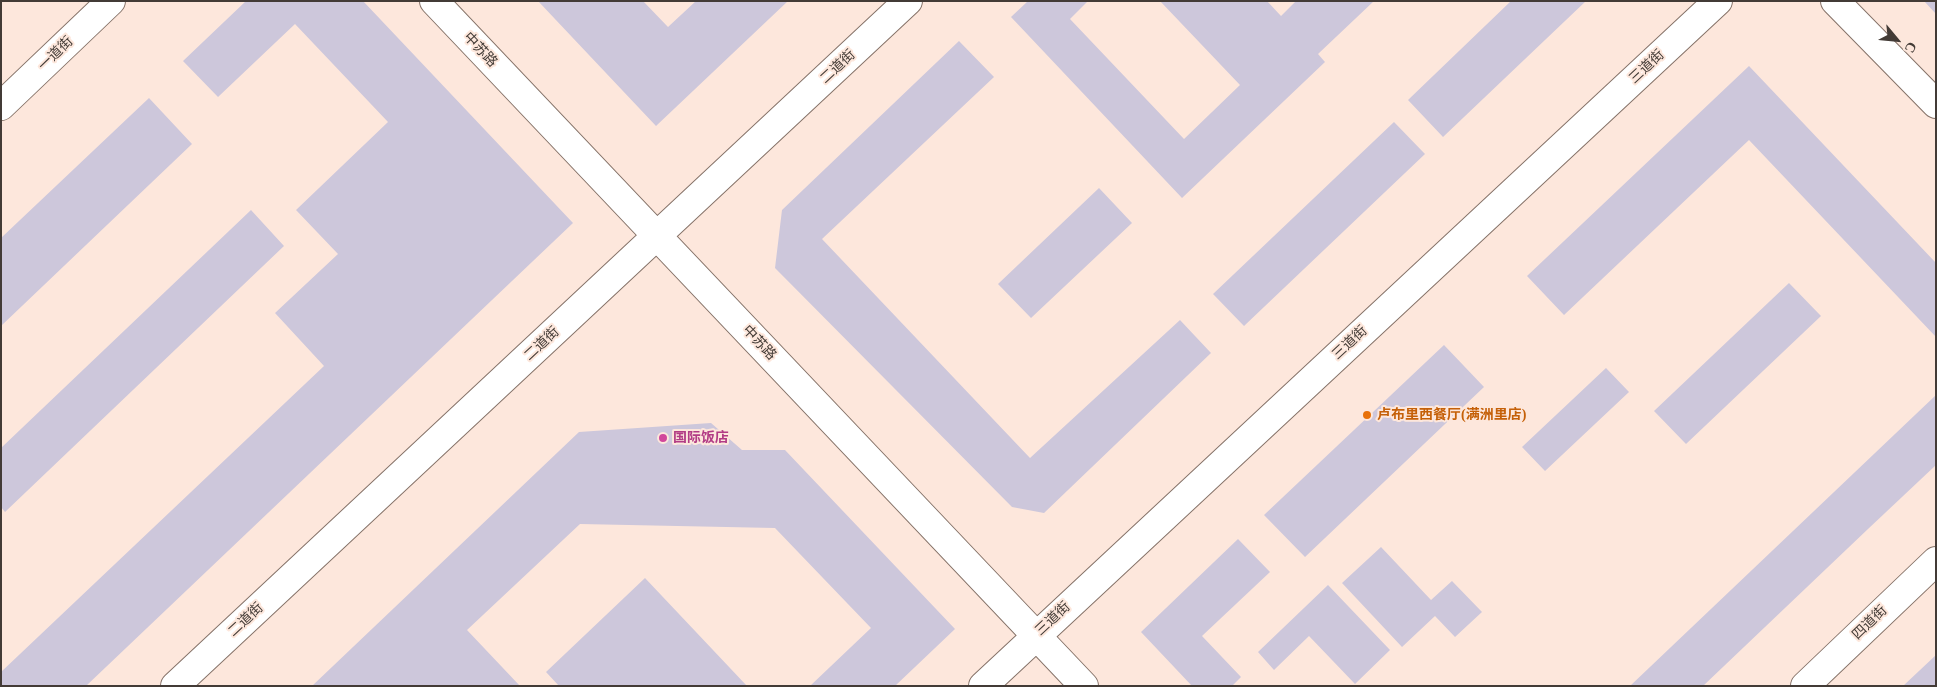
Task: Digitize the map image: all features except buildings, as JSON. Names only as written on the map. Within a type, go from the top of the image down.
[{"type":"street","name":"一道街","points":[[1,106],[111,1]]},
{"type":"street","name":"中苏路","points":[[434,1],[1084,686]]},
{"type":"street","name":"二道街","points":[[175,686],[658,237],[908,1]]},
{"type":"street","name":"三道街","points":[[983,686],[1718,1]]},
{"type":"street","points":[[1835,1],[1936,104]]},
{"type":"street","name":"四道街","points":[[1805,686],[1936,561]]},
{"type":"place","name":"卢布里西餐厅(满洲里店)","points":[[1367,415]]},
{"type":"place","name":"国际饭店","points":[[663,438]]}]
